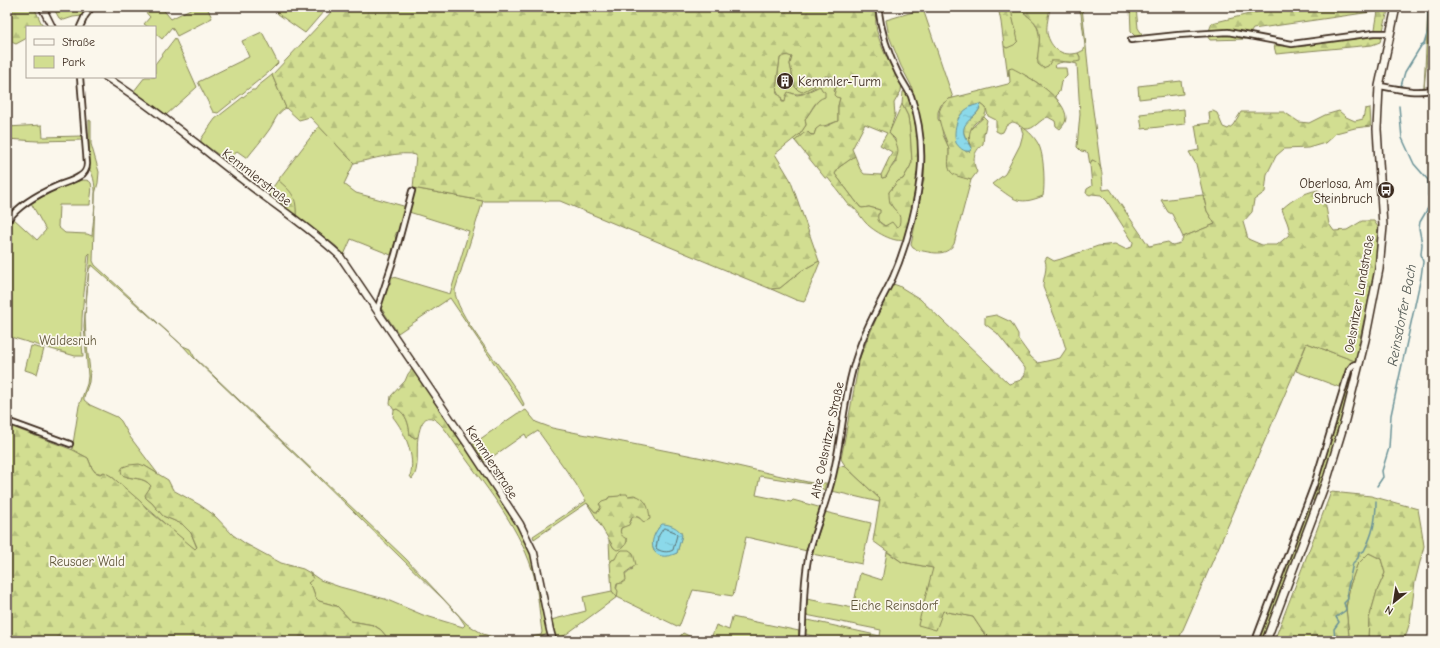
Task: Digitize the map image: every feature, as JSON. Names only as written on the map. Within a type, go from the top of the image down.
[{"type":"main road","name":"Oelsnitzer Landstraße","points":[[1266,641],[1337,448],[1360,363],[1377,276],[1383,232],[1378,129],[1379,86],[1396,7]]},
{"type":"street","points":[[42,7],[52,26]]},
{"type":"street","points":[[80,26],[85,16],[92,7]]},
{"type":"street","name":"Alte Oelsnitzer Straße","points":[[802,641],[807,566],[810,548],[836,466],[844,409],[857,353],[870,321],[899,262],[919,186],[921,146],[919,127],[911,97],[889,53],[881,32],[878,7]]},
{"type":"street","points":[[1131,40],[1228,32],[1292,44],[1374,33],[1390,33]]},
{"type":"street","points":[[7,221],[28,201],[80,176],[84,172],[87,164],[80,78]]},
{"type":"street","name":"Kemmlerstraße","points":[[107,78],[141,101],[324,242],[340,256],[468,445],[524,531],[534,553],[553,641]]},
{"type":"street","points":[[1379,86],[1411,91],[1433,89]]},
{"type":"street","points":[[377,310],[412,191]]},
{"type":"street","name":"Oelsnitzer Landstraße","points":[[1255,641],[1314,485],[1349,370],[1353,365],[1360,363]]},
{"type":"street","points":[[7,421],[70,444]]},
{"type":"street","points":[[1306,504],[1316,507]]},
{"type":"green space","points":[[7,7],[34,7],[43,26],[26,26],[26,39],[16,44],[7,40]]},
{"type":"green space","points":[[53,7],[89,7],[82,16],[64,20],[59,18]]},
{"type":"green space","points":[[141,7],[161,7],[171,19],[194,7],[207,7],[212,18],[177,36],[172,27],[162,39],[156,34],[156,26],[147,26],[144,24],[150,17]]},
{"type":"green space","points":[[275,7],[318,7],[324,11],[305,33],[278,14]]},
{"type":"green space","points":[[336,7],[658,7],[662,13],[666,14],[679,7],[875,7],[876,29],[881,45],[887,59],[902,83],[901,91],[894,103],[895,115],[889,133],[897,146],[898,151],[886,177],[882,178],[881,175],[892,152],[880,145],[887,133],[865,124],[852,149],[855,156],[838,168],[835,174],[860,207],[869,207],[880,210],[878,220],[885,226],[892,222],[896,227],[899,226],[900,217],[890,202],[889,192],[898,181],[903,179],[912,162],[908,116],[902,104],[903,92],[906,90],[916,120],[919,164],[918,180],[905,239],[896,240],[884,236],[869,226],[856,210],[849,205],[828,178],[825,178],[795,141],[804,133],[808,132],[811,135],[814,135],[816,129],[820,126],[827,126],[838,121],[838,106],[840,98],[834,95],[837,84],[834,79],[825,76],[819,83],[802,92],[798,90],[795,87],[790,64],[792,57],[787,56],[780,58],[777,76],[777,94],[781,96],[782,102],[785,102],[788,92],[797,95],[803,94],[820,86],[825,92],[825,97],[818,101],[805,119],[806,125],[800,134],[775,154],[790,179],[819,261],[801,271],[780,288],[771,289],[560,201],[483,201],[413,188],[416,155],[394,155],[354,163],[310,117],[299,120],[286,108],[272,75]]},
{"type":"green space","points":[[658,7],[679,7],[666,14],[662,13]]},
{"type":"green space","points":[[998,7],[1011,7],[1018,41],[1014,45],[1007,48],[1004,46]]},
{"type":"green space","points":[[1011,7],[1022,7],[1024,13],[1035,23],[1039,33],[1037,60],[1063,60],[1071,63],[1062,62],[1054,66],[1056,68],[1066,68],[1067,76],[1061,82],[1059,92],[1055,96],[1062,107],[1045,88],[1032,79],[1009,69],[1008,77],[1004,46],[1007,48],[1017,33],[1012,19]]},
{"type":"green space","points":[[1022,7],[1050,7],[1047,33],[1051,43],[1062,53],[1078,53],[1080,61],[1051,61],[1048,66],[1043,68],[1038,64],[1039,31],[1036,23],[1024,13]]},
{"type":"green space","points":[[1078,7],[1082,7],[1091,95],[1101,170],[1099,165],[1092,160],[1090,165],[1088,153],[1081,151],[1077,147],[1080,114],[1077,64],[1072,63],[1080,57],[1078,53],[1084,50],[1085,46],[1081,14]]},
{"type":"green space","points":[[1130,7],[1136,7],[1138,28],[1144,37],[1136,37],[1131,32]]},
{"type":"green space","points":[[1278,7],[1389,7],[1380,42],[1372,45],[1276,54],[1274,46],[1374,35],[1378,11],[1253,29],[1246,39],[1210,40],[1207,36],[1212,23]]},
{"type":"green space","points":[[1428,7],[1432,7],[1424,88]]},
{"type":"green space","points":[[923,9],[953,98],[941,105],[938,112],[938,119],[949,148],[950,171],[971,180],[954,244],[942,253],[917,250],[911,245],[924,179],[924,147],[922,126],[911,85],[901,66],[889,36],[886,20]]},
{"type":"green space","points":[[262,32],[278,63],[218,113],[213,112],[198,82],[249,57],[242,41]]},
{"type":"green space","points":[[175,38],[197,87],[166,115],[134,91],[144,78],[156,78],[156,63]]},
{"type":"green space","points":[[784,55],[792,57],[790,64],[795,87],[816,85],[825,76],[834,79],[837,84],[834,91],[840,98],[838,106],[838,121],[816,129],[814,135],[804,133],[795,141],[793,139],[800,134],[806,125],[805,119],[821,98],[815,87],[801,94],[791,93],[785,102],[782,101],[776,90],[780,58]]},
{"type":"green space","points":[[1012,68],[1045,88],[1060,103],[1064,110],[1066,118],[1065,122],[1060,129],[1056,126],[1055,121],[1048,117],[1032,128],[1026,129],[1012,122],[1006,126],[1003,132],[1000,133],[996,131],[996,120],[988,116],[986,108],[981,104],[958,118],[966,152],[970,151],[972,148],[968,138],[968,134],[971,129],[984,117],[987,120],[983,144],[977,150],[974,157],[974,164],[977,172],[971,180],[955,175],[951,172],[948,164],[949,150],[940,123],[939,116],[943,104],[949,99],[1008,84],[1010,82],[1009,69]]},
{"type":"green space","points":[[272,75],[286,108],[278,115],[269,130],[247,158],[237,151],[232,158],[236,162],[232,166],[201,142],[201,139],[215,119],[252,90],[255,90]]},
{"type":"green space","points":[[1181,81],[1183,94],[1139,99],[1138,86]]},
{"type":"green space","points":[[902,104],[908,116],[912,162],[903,179],[898,181],[889,192],[890,202],[900,216],[900,223],[898,227],[885,226],[877,220],[880,210],[869,207],[860,207],[835,174],[838,168],[855,156],[860,169],[864,174],[881,175],[882,178],[886,177],[896,162],[895,139],[889,133]]},
{"type":"green space","points":[[981,104],[986,108],[986,114],[971,128],[969,137],[971,145],[965,137],[963,130],[967,122],[979,110]]},
{"type":"green space","points":[[1370,108],[1371,126],[1336,133],[1325,143],[1308,148],[1284,149],[1276,156],[1267,174],[1265,192],[1254,200],[1252,212],[1243,222],[1248,239],[1262,245],[1277,245],[1289,235],[1288,225],[1282,209],[1298,197],[1318,190],[1324,195],[1329,224],[1334,231],[1347,230],[1362,221],[1374,221],[1378,227],[1375,269],[1355,361],[1307,343],[1178,641],[989,641],[973,617],[943,611],[936,630],[918,625],[933,568],[902,562],[873,541],[880,499],[846,467],[841,459],[860,357],[882,305],[893,284],[920,299],[1009,384],[1021,380],[1025,375],[1025,368],[997,333],[985,324],[985,317],[996,315],[1011,322],[1018,334],[1018,339],[1031,357],[1038,363],[1060,358],[1066,349],[1043,287],[1046,267],[1045,260],[1047,257],[1054,261],[1098,246],[1115,244],[1125,249],[1132,247],[1133,242],[1107,201],[1101,195],[1090,195],[1086,193],[1087,189],[1092,186],[1090,165],[1092,160],[1099,165],[1103,190],[1110,189],[1149,246],[1168,242],[1172,245],[1181,242],[1183,237],[1215,224],[1207,211],[1196,164],[1189,152],[1199,150],[1195,125],[1210,123],[1209,112],[1213,111],[1217,113],[1223,127],[1228,129],[1233,125],[1241,112],[1284,112],[1299,122],[1309,123],[1325,115],[1339,111],[1346,117],[1355,121],[1363,119],[1365,109]]},
{"type":"green space","points":[[1184,109],[1185,124],[1142,129],[1140,114]]},
{"type":"green space","points":[[89,120],[91,121],[91,144],[99,172],[95,194],[94,182],[89,169]]},
{"type":"green space","points":[[42,125],[43,137],[82,136],[83,140],[37,141],[7,139],[7,127]]},
{"type":"green space","points":[[319,126],[354,163],[344,184],[356,193],[407,207],[400,230],[397,231],[395,236],[396,239],[391,255],[351,239],[344,255],[336,246],[296,216],[292,196],[278,180]]},
{"type":"green space","points":[[1021,127],[1030,133],[1039,145],[1043,165],[1043,196],[1027,201],[1021,201],[1011,197],[992,184],[1005,174],[1020,145],[1023,134]]},
{"type":"green space","name":"Waldesruh","points":[[80,180],[87,180],[92,185],[90,205],[59,205],[58,227],[65,233],[87,234],[92,236],[95,208],[93,261],[95,265],[183,346],[92,265],[89,269],[85,316],[90,371],[89,382],[84,400],[90,405],[117,417],[121,421],[130,437],[158,474],[145,466],[127,477],[140,479],[149,483],[151,486],[146,498],[163,516],[182,524],[191,533],[197,548],[195,549],[111,476],[95,472],[88,458],[72,450],[79,406],[87,384],[88,376],[84,326],[90,253],[88,255],[83,306],[83,356],[75,356],[7,336],[7,226],[13,218],[37,240],[46,230],[31,203],[62,187]]},
{"type":"green space","points":[[278,180],[293,195],[296,204],[296,216],[270,197],[269,193]]},
{"type":"green space","points":[[413,188],[483,201],[455,290],[457,300],[469,324],[516,389],[524,404],[523,406],[450,298],[398,333],[381,308],[387,284],[391,283],[390,276],[450,294],[469,231],[409,212],[414,193]]},
{"type":"green space","points":[[1203,195],[1207,211],[1215,224],[1183,237],[1172,214],[1168,212],[1161,200]]},
{"type":"green space","points":[[819,261],[820,262],[804,302],[771,289],[780,288],[801,271]]},
{"type":"green space","points":[[1307,343],[1355,361],[1346,369],[1339,387],[1296,371]]},
{"type":"green space","points":[[31,346],[44,349],[37,374],[25,370]]},
{"type":"green space","points":[[183,346],[190,349],[195,358],[406,559],[467,624],[483,634],[502,640],[518,640],[541,635],[542,632],[536,583],[526,552],[509,520],[456,445],[460,445],[461,438],[519,527],[532,555],[547,634],[536,641],[390,641],[381,630],[374,625],[351,621],[337,606],[319,601],[316,598],[312,587],[308,583],[312,576],[310,573],[320,580],[385,599],[423,615],[463,627],[465,625],[459,616],[443,599],[193,357]]},
{"type":"green space","points":[[1354,368],[1334,447],[1314,502],[1312,498],[1317,489],[1317,481],[1325,461],[1326,450],[1342,401],[1348,376]]},
{"type":"green space","points":[[412,369],[416,372],[461,438],[462,443],[460,445],[456,445],[441,425],[436,420],[430,418],[425,419],[421,425],[418,437],[415,438],[410,435],[408,424],[403,414],[397,409],[394,410],[390,404],[391,396],[405,381]]},
{"type":"green space","points":[[397,409],[405,417],[410,435],[415,438],[418,437],[417,465],[412,479],[410,476],[412,461],[408,445],[402,430],[393,417],[394,410]]},
{"type":"green space","points":[[526,410],[536,422],[552,428],[698,457],[812,483],[829,483],[825,485],[825,490],[811,484],[760,476],[756,495],[791,502],[793,500],[822,508],[807,551],[746,537],[733,596],[693,590],[679,627],[617,597],[618,583],[626,573],[633,569],[615,559],[610,563],[609,540],[614,548],[627,542],[627,539],[623,538],[620,534],[621,528],[631,521],[632,517],[638,517],[644,522],[628,496],[609,497],[598,512],[595,512],[587,503],[534,539],[533,536],[586,501],[576,484],[538,431],[527,438],[525,434],[485,462],[473,444]],"holes":[[[659,527],[681,532],[677,553],[662,555],[654,551],[654,539]]]},
{"type":"green space","name":"Reusaer Wald","points":[[7,425],[73,450],[88,458],[95,472],[100,474],[104,472],[111,476],[140,501],[148,510],[195,549],[197,547],[191,533],[182,524],[163,516],[146,498],[145,495],[151,486],[141,479],[122,475],[121,470],[123,467],[139,464],[145,466],[168,480],[173,490],[200,505],[214,515],[233,535],[246,544],[281,563],[303,569],[310,573],[313,579],[308,583],[312,587],[316,598],[319,601],[337,606],[351,621],[373,625],[381,630],[390,641],[7,641]]},
{"type":"green space","points":[[841,466],[846,467],[880,499],[879,502],[832,491],[837,468]]},
{"type":"green space","points":[[1331,492],[1371,496],[1418,509],[1424,546],[1415,582],[1410,622],[1404,641],[1368,641],[1369,619],[1377,591],[1385,573],[1381,559],[1369,553],[1357,565],[1350,585],[1346,608],[1349,636],[1348,641],[1274,641]]},
{"type":"green space","points":[[622,494],[627,494],[628,496],[634,495],[641,498],[648,507],[650,519],[644,522],[638,517],[632,517],[629,525],[621,528],[620,530],[621,535],[627,539],[625,545],[617,550],[614,548],[587,503],[595,512],[598,512],[601,507],[599,504],[602,501],[608,499],[609,497],[619,496]]},
{"type":"green space","points":[[1307,508],[1311,510],[1262,641],[1256,641]]},
{"type":"green space","points":[[825,512],[871,523],[862,564],[812,554]]},
{"type":"green space","points":[[622,550],[629,550],[633,553],[636,565],[625,573],[626,580],[617,584],[617,597],[612,591],[610,563]]},
{"type":"green space","name":"Eiche Reinsdorf","points":[[887,552],[902,562],[933,568],[942,611],[973,617],[989,641],[832,641],[805,634],[805,623],[808,620],[880,636],[881,630],[806,615],[807,599],[853,608],[860,573],[882,580]]},
{"type":"green space","points":[[1369,553],[1381,559],[1385,573],[1377,591],[1369,619],[1368,641],[1348,641],[1349,636],[1346,608],[1350,585],[1357,565]]},
{"type":"green space","points":[[612,591],[617,597],[557,641],[551,620],[586,611],[583,597]]},
{"type":"green space","points":[[732,617],[799,631],[798,641],[710,641],[716,625],[729,630]]},
{"type":"green space","points":[[683,633],[699,641],[678,641]]},
{"type":"water","points":[[981,104],[977,113],[966,123],[964,127],[965,137],[972,148],[970,151],[964,150],[956,143],[955,130],[957,123],[963,112],[968,108]]},
{"type":"water","points":[[662,524],[674,527],[679,530],[682,535],[677,553],[668,556],[661,556],[656,554],[653,549],[652,544],[654,537]]},
{"type":"waterway","name":"Reinsdorfer Bach","points":[[1401,86],[1405,72],[1421,46],[1424,44],[1428,32],[1427,7]]},
{"type":"waterway","name":"Reinsdorfer Bach","points":[[1377,486],[1383,477],[1382,471],[1389,448],[1391,415],[1421,277],[1423,262],[1419,228],[1420,222],[1431,203],[1428,195],[1428,180],[1414,164],[1402,138],[1399,106]]},
{"type":"waterway","name":"Reinsdorfer Bach","points":[[1335,641],[1334,629],[1339,622],[1336,617],[1346,609],[1344,603],[1348,599],[1347,592],[1353,563],[1358,558],[1359,553],[1364,551],[1370,539],[1375,521],[1376,501]]},
{"type":"place","name":"Kemmler-Turm","points":[[785,81]]},
{"type":"place","name":"Oberlosa, Am Steinbruch","points":[[1386,190]]}]
